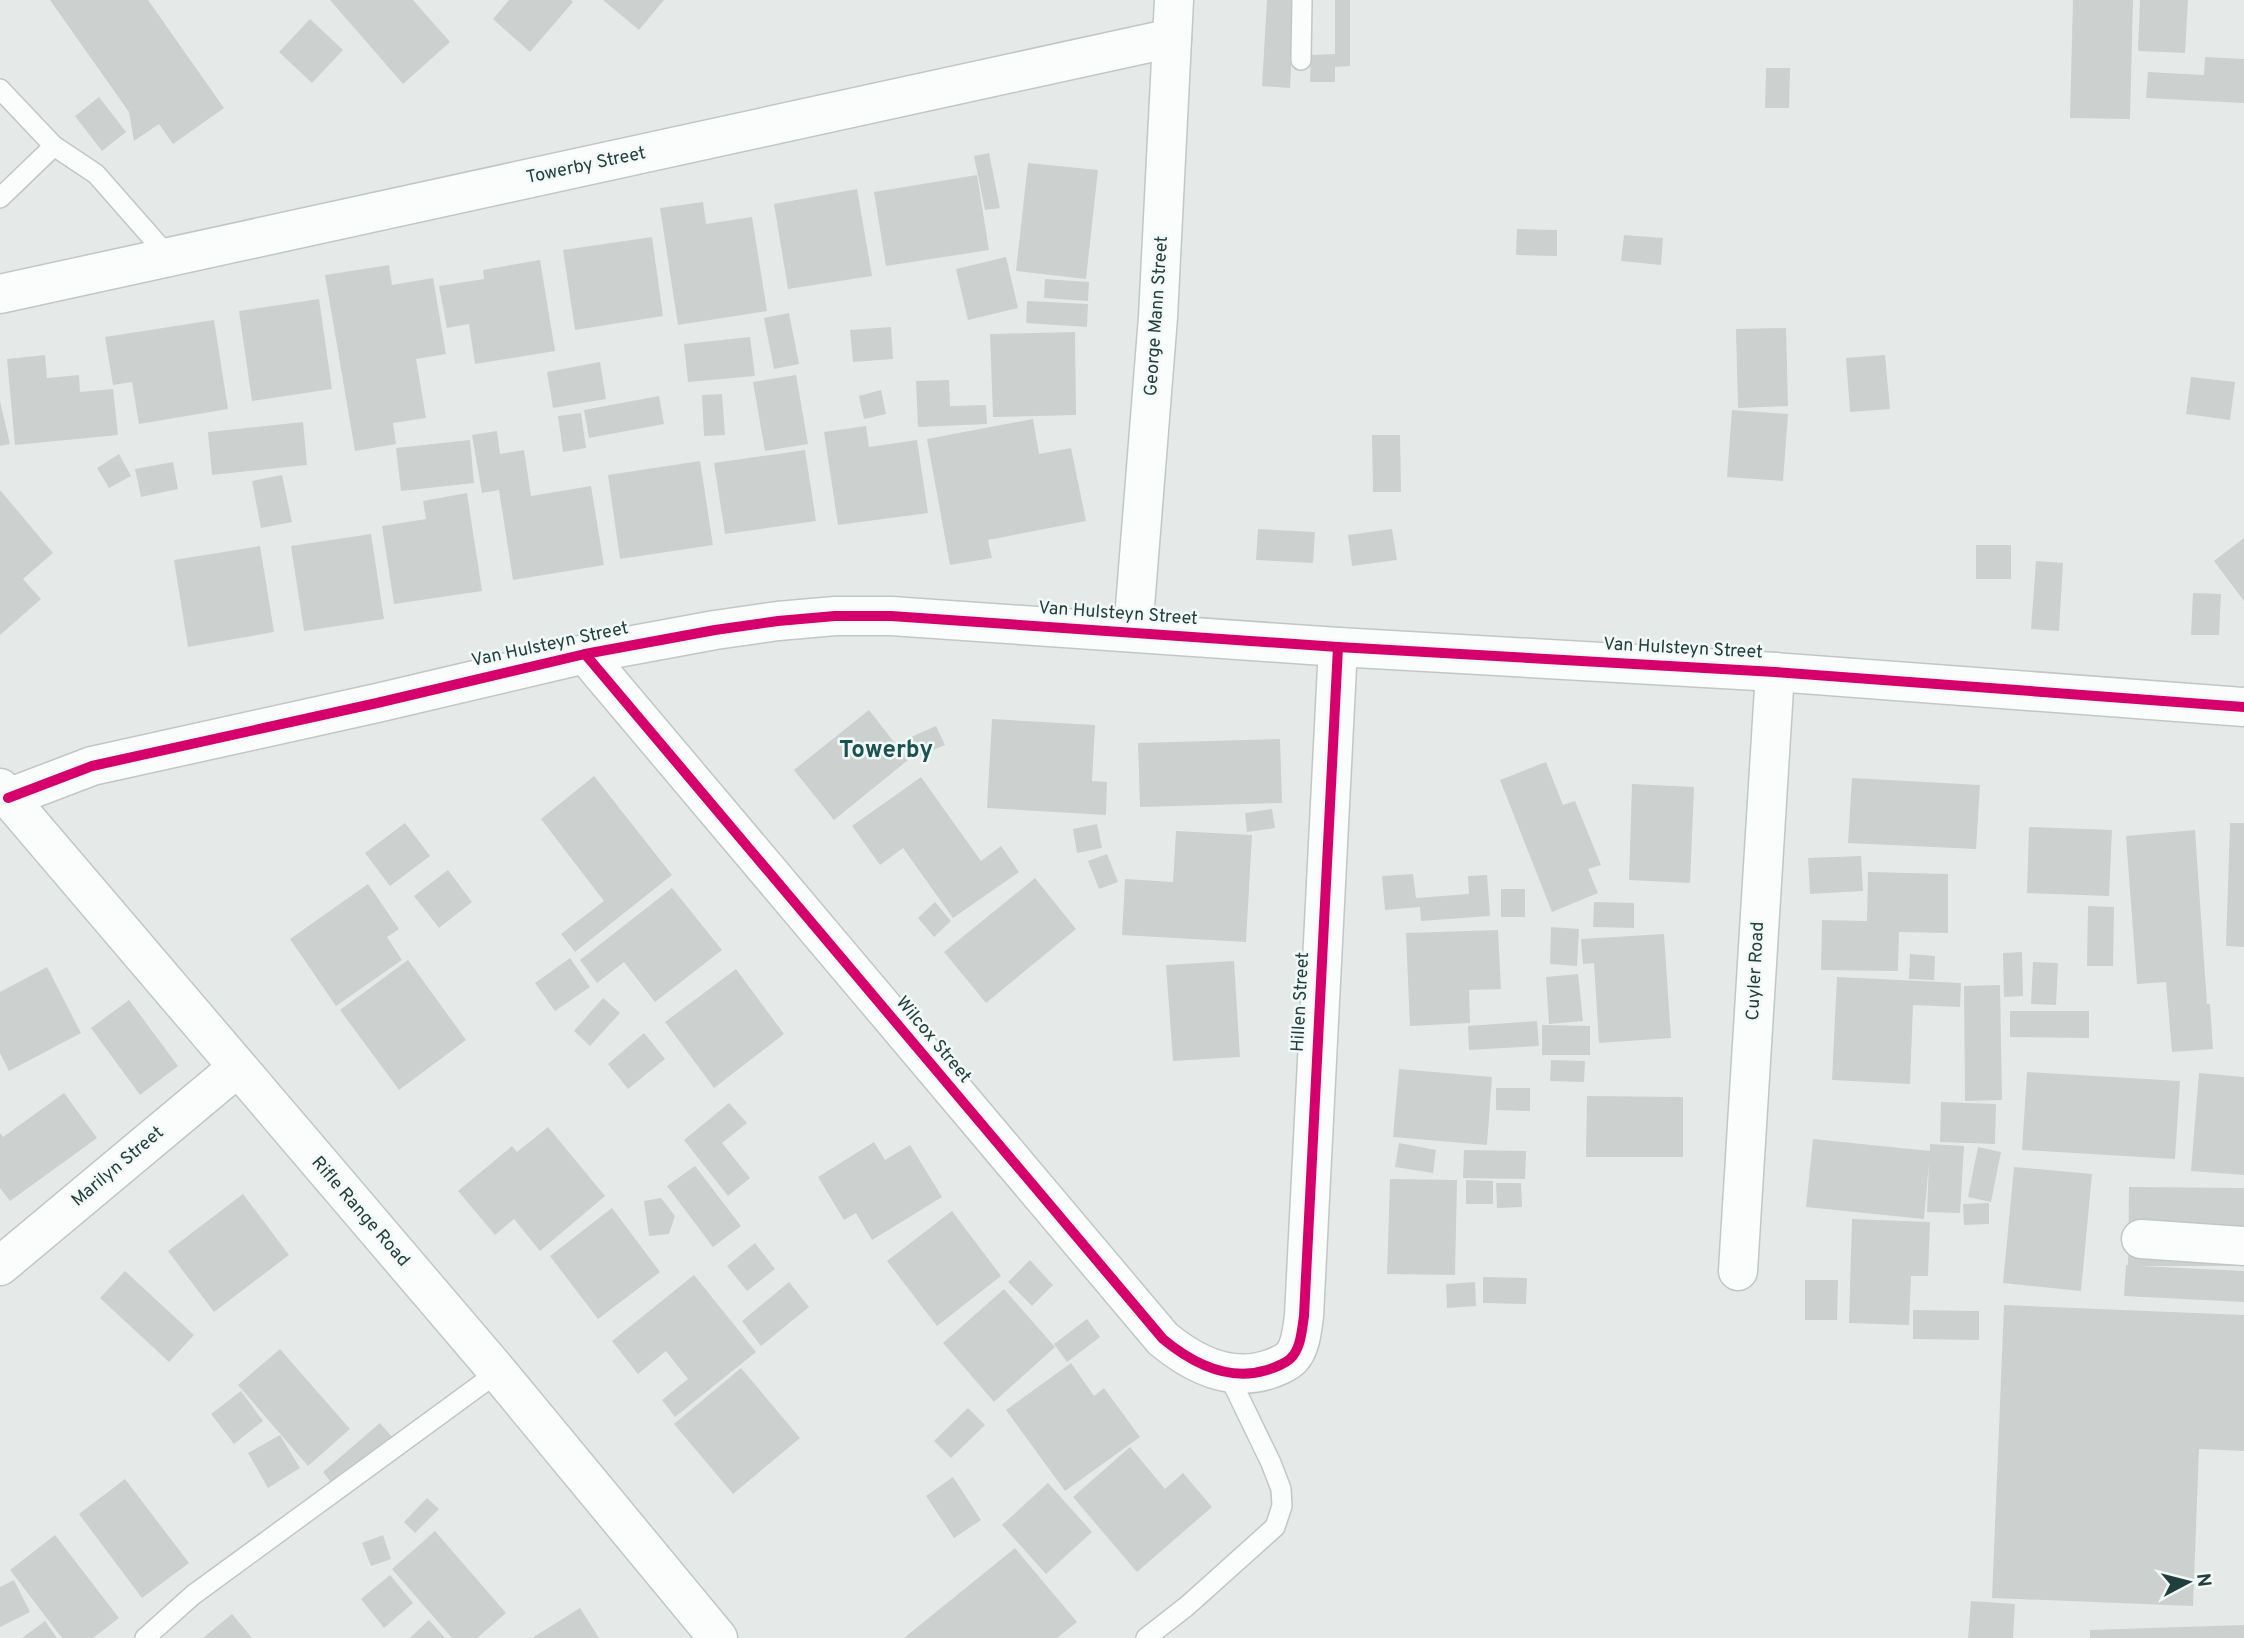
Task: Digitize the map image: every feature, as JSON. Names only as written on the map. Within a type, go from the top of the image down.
[{"type":"street","name":"George Mann Street","points":[[1133,632],[1158,317],[1174,0]]},
{"type":"street","name":"Towerby Street","points":[[0,294],[1171,38]]},
{"type":"street","name":"Van Hulsteyn Street","points":[[4,793],[92,766],[585,654],[715,630],[835,616],[891,616],[1338,648],[1775,671],[2244,707]]},
{"type":"street","name":"Hillen Street","points":[[1292,1357],[1300,1338],[1304,1316],[1338,648]]},
{"type":"street","name":"Wilcox Street","points":[[585,654],[1163,1339],[1183,1355],[1204,1366],[1227,1372],[1252,1375],[1273,1368],[1292,1357]]},
{"type":"street","name":"Cuyler Road","points":[[1738,1271],[1775,671]]},
{"type":"street","name":"Rifle Range Road","points":[[4,793],[498,1373],[707,1634]]},
{"type":"street","name":"Marilyn Street","points":[[0,1266],[237,1068]]},
{"type":"street","points":[[2141,1239],[2244,1246]]},
{"type":"lane","points":[[1301,60],[1302,0]]},
{"type":"lane","points":[[0,89],[54,146],[96,174],[169,257]]},
{"type":"lane","points":[[0,198],[54,146]]},
{"type":"lane","points":[[1146,1638],[1187,1606],[1275,1527],[1282,1506],[1281,1489],[1271,1463],[1227,1372]]},
{"type":"lane","points":[[145,1638],[193,1595],[498,1373]]},
{"type":"building","points":[[50,0],[148,0],[224,108],[173,144],[159,124],[134,141],[129,112]]},
{"type":"building","points":[[330,0],[413,0],[450,42],[403,84]]},
{"type":"building","points":[[509,0],[573,2],[530,52],[493,19]]},
{"type":"building","points":[[603,0],[664,0],[639,30]]},
{"type":"building","points":[[1267,0],[1295,0],[1290,88],[1262,86]]},
{"type":"building","points":[[1335,0],[1350,0],[1350,66],[1335,67],[1335,82],[1310,82],[1311,55],[1335,54]]},
{"type":"building","points":[[2073,0],[2133,0],[2130,119],[2070,118]]},
{"type":"building","points":[[2140,0],[2188,0],[2185,53],[2138,51]]},
{"type":"building","points":[[310,19],[343,50],[312,83],[279,52]]},
{"type":"building","points":[[2205,57],[2244,59],[2244,103],[2146,98],[2148,72],[2204,75]]},
{"type":"building","points":[[1766,68],[1790,68],[1789,108],[1765,108]]},
{"type":"building","points":[[99,97],[126,132],[102,151],[75,116]]},
{"type":"building","points":[[989,153],[1000,208],[985,210],[974,156]]},
{"type":"building","points":[[1028,163],[1098,170],[1086,279],[1016,271]]},
{"type":"building","points":[[977,175],[989,250],[886,266],[874,192]]},
{"type":"building","points":[[857,189],[872,276],[788,289],[774,204]]},
{"type":"building","points":[[703,202],[706,224],[752,217],[767,311],[678,325],[660,208]]},
{"type":"building","points":[[1517,229],[1557,230],[1557,256],[1516,255]]},
{"type":"building","points":[[1624,235],[1663,238],[1661,265],[1621,261]]},
{"type":"building","points":[[652,237],[663,316],[575,330],[563,250]]},
{"type":"building","points":[[1006,257],[1018,308],[968,320],[956,269]]},
{"type":"building","points":[[540,260],[555,351],[475,364],[469,324],[447,328],[439,286],[484,279],[483,270]]},
{"type":"building","points":[[389,265],[392,285],[433,278],[446,354],[416,359],[426,418],[393,423],[396,444],[355,451],[325,275]]},
{"type":"building","points":[[1045,279],[1089,282],[1088,301],[1044,298]]},
{"type":"building","points":[[319,299],[332,389],[252,401],[239,311]]},
{"type":"building","points":[[1027,301],[1088,304],[1087,327],[1026,323]]},
{"type":"building","points":[[789,313],[799,364],[774,369],[764,318]]},
{"type":"building","points":[[214,320],[228,409],[139,424],[132,382],[113,385],[105,337]]},
{"type":"building","points":[[891,327],[893,359],[853,362],[850,330]]},
{"type":"building","points":[[1786,328],[1788,406],[1738,408],[1736,329]]},
{"type":"building","points":[[1075,332],[1076,415],[993,417],[990,334]]},
{"type":"building","points":[[750,337],[755,376],[688,382],[684,344]]},
{"type":"building","points":[[45,355],[47,378],[79,375],[80,392],[113,389],[118,435],[15,445],[7,359]]},
{"type":"building","points":[[1885,355],[1890,409],[1850,412],[1846,358]]},
{"type":"building","points":[[600,362],[606,399],[553,408],[547,372]]},
{"type":"building","points":[[796,375],[808,444],[765,451],[753,382]]},
{"type":"building","points":[[2191,377],[2235,382],[2230,420],[2186,414]]},
{"type":"building","points":[[949,380],[950,406],[986,405],[987,424],[918,427],[916,381]]},
{"type":"building","points":[[881,390],[886,414],[864,419],[859,396]]},
{"type":"building","points":[[722,394],[725,435],[704,436],[702,395]]},
{"type":"building","points":[[659,396],[664,424],[589,438],[584,410]]},
{"type":"building","points":[[0,401],[10,444],[0,446]]},
{"type":"building","points":[[1732,410],[1788,414],[1783,481],[1727,477]]},
{"type":"building","points":[[581,413],[586,448],[563,452],[558,416]]},
{"type":"building","points":[[1033,419],[1039,454],[1071,448],[1086,521],[988,540],[992,558],[950,565],[927,439]]},
{"type":"building","points":[[303,422],[307,465],[212,475],[208,432]]},
{"type":"building","points":[[866,426],[869,447],[917,440],[928,513],[838,525],[824,432]]},
{"type":"building","points":[[497,431],[500,454],[524,450],[531,496],[591,486],[604,565],[513,580],[499,490],[482,493],[472,435]]},
{"type":"building","points":[[1372,435],[1400,435],[1401,492],[1373,492]]},
{"type":"building","points":[[470,440],[474,483],[401,491],[396,448]]},
{"type":"building","points":[[805,450],[816,521],[725,534],[714,463]]},
{"type":"building","points":[[119,454],[131,476],[109,488],[97,468]]},
{"type":"building","points":[[700,461],[713,545],[620,559],[608,475]]},
{"type":"building","points":[[173,462],[178,489],[141,497],[135,469]]},
{"type":"building","points":[[282,475],[292,522],[261,528],[252,481]]},
{"type":"building","points":[[0,490],[53,553],[23,579],[41,599],[0,635]]},
{"type":"building","points":[[467,493],[482,591],[394,604],[382,526],[426,519],[423,501]]},
{"type":"building","points":[[1258,529],[1315,532],[1313,563],[1256,560]]},
{"type":"building","points":[[1392,529],[1397,560],[1352,566],[1348,535]]},
{"type":"building","points":[[371,534],[384,619],[304,631],[291,546]]},
{"type":"building","points":[[2244,538],[2244,601],[2214,561]]},
{"type":"building","points":[[1976,545],[2011,545],[2011,579],[1976,579]]},
{"type":"building","points":[[260,546],[274,632],[188,647],[174,560]]},
{"type":"building","points":[[2036,561],[2063,563],[2059,631],[2031,629]]},
{"type":"building","points":[[2193,593],[2221,594],[2219,635],[2191,635]]},
{"type":"building","points":[[869,710],[908,760],[834,820],[794,770]]},
{"type":"building","points":[[992,719],[1095,725],[1092,781],[1107,782],[1106,815],[987,808]]},
{"type":"building","points":[[936,726],[945,745],[919,756],[911,737]]},
{"type":"building","points":[[1280,739],[1282,803],[1140,807],[1138,743]]},
{"type":"building","points":[[1546,762],[1563,805],[1575,801],[1601,865],[1588,869],[1598,893],[1552,912],[1500,780]]},
{"type":"building","points":[[594,776],[672,875],[575,952],[561,934],[604,901],[541,819]]},
{"type":"building","points":[[921,777],[981,861],[1001,846],[1019,872],[953,918],[903,848],[880,865],[852,826]]},
{"type":"building","points":[[1852,778],[1980,785],[1976,849],[1848,843]]},
{"type":"building","points":[[1632,784],[1694,787],[1690,883],[1629,880]]},
{"type":"building","points":[[1272,809],[1275,828],[1247,832],[1245,813]]},
{"type":"building","points":[[405,823],[430,856],[390,886],[365,853]]},
{"type":"building","points":[[2230,823],[2244,823],[2244,947],[2226,946]]},
{"type":"building","points":[[1097,824],[1102,848],[1077,853],[1073,829]]},
{"type":"building","points":[[2029,827],[2112,830],[2109,896],[2027,893]]},
{"type":"building","points":[[2195,830],[2207,1004],[2210,1004],[2213,1049],[2172,1052],[2166,982],[2137,984],[2126,836]]},
{"type":"building","points":[[1176,831],[1252,835],[1246,942],[1122,935],[1125,879],[1173,882]]},
{"type":"building","points":[[1107,854],[1118,882],[1099,889],[1088,861]]},
{"type":"building","points":[[1861,856],[1863,891],[1810,894],[1808,858]]},
{"type":"building","points":[[448,870],[472,902],[439,928],[414,896]]},
{"type":"building","points":[[1868,872],[1948,874],[1948,933],[1899,932],[1898,971],[1821,970],[1822,920],[1867,921]]},
{"type":"building","points":[[1413,874],[1416,898],[1469,894],[1468,876],[1487,875],[1490,916],[1421,921],[1420,907],[1385,910],[1382,876]]},
{"type":"building","points":[[1035,878],[1076,929],[986,1003],[944,952]]},
{"type":"building","points":[[368,884],[399,929],[387,937],[402,960],[336,1006],[290,939]]},
{"type":"building","points":[[672,888],[722,950],[655,1002],[624,962],[597,983],[580,960]]},
{"type":"building","points":[[1501,889],[1525,889],[1525,917],[1501,917]]},
{"type":"building","points":[[935,902],[951,921],[934,937],[918,918]]},
{"type":"building","points":[[1594,902],[1634,903],[1634,928],[1593,927]]},
{"type":"building","points":[[2088,906],[2114,907],[2113,966],[2087,966]]},
{"type":"building","points":[[1551,927],[1579,929],[1577,966],[1550,964]]},
{"type":"building","points":[[1498,930],[1501,989],[1469,990],[1470,1023],[1410,1026],[1406,933]]},
{"type":"building","points":[[1664,934],[1671,1038],[1599,1043],[1594,963],[1583,964],[1581,939]]},
{"type":"building","points":[[2022,952],[2023,996],[2004,997],[2003,953]]},
{"type":"building","points":[[1910,954],[1935,956],[1934,980],[1909,979]]},
{"type":"building","points":[[570,958],[590,987],[555,1011],[535,983]]},
{"type":"building","points":[[408,960],[466,1040],[399,1090],[340,1010]]},
{"type":"building","points":[[1234,961],[1240,1057],[1173,1061],[1166,965]]},
{"type":"building","points":[[2033,962],[2058,963],[2056,1005],[2031,1004]]},
{"type":"building","points":[[47,967],[81,1033],[9,1071],[0,1053],[0,992]]},
{"type":"building","points":[[736,969],[784,1034],[714,1088],[665,1022]]},
{"type":"building","points":[[1578,974],[1583,1021],[1549,1024],[1546,977]]},
{"type":"building","points":[[1837,977],[1961,983],[1960,1007],[1913,1005],[1910,1084],[1832,1080]]},
{"type":"building","points":[[2000,985],[2002,1100],[1965,1101],[1964,986]]},
{"type":"building","points":[[603,998],[620,1013],[590,1046],[574,1031]]},
{"type":"building","points":[[129,1000],[178,1066],[140,1095],[91,1028]]},
{"type":"building","points":[[2010,1011],[2089,1011],[2089,1038],[2010,1037]]},
{"type":"building","points":[[1537,1021],[1539,1046],[1469,1050],[1468,1026]]},
{"type":"building","points":[[1542,1025],[1590,1026],[1590,1055],[1542,1055]]},
{"type":"building","points":[[644,1033],[665,1059],[628,1089],[608,1064]]},
{"type":"building","points":[[1551,1060],[1585,1061],[1584,1082],[1550,1081]]},
{"type":"building","points":[[1399,1069],[1492,1077],[1487,1145],[1393,1137]]},
{"type":"building","points":[[2027,1072],[2180,1081],[2175,1159],[2022,1150]]},
{"type":"building","points":[[2199,1073],[2244,1077],[2244,1175],[2191,1171]]},
{"type":"building","points":[[1496,1088],[1530,1088],[1530,1111],[1496,1110]]},
{"type":"building","points":[[64,1093],[97,1138],[10,1201],[0,1188],[0,1133],[3,1137]]},
{"type":"building","points":[[1587,1096],[1683,1097],[1683,1157],[1586,1157]]},
{"type":"building","points":[[1941,1102],[1996,1104],[1995,1144],[1940,1142]]},
{"type":"building","points":[[729,1103],[747,1123],[722,1143],[750,1178],[728,1196],[684,1140]]},
{"type":"building","points":[[548,1127],[605,1196],[540,1251],[514,1219],[495,1235],[458,1191],[512,1146],[517,1152]]},
{"type":"building","points":[[1813,1139],[1930,1151],[1930,1144],[1964,1146],[1960,1213],[1927,1212],[1929,1163],[1924,1219],[1806,1207]]},
{"type":"building","points":[[874,1142],[885,1160],[910,1145],[942,1197],[872,1240],[856,1213],[844,1220],[818,1177]]},
{"type":"building","points":[[1399,1143],[1436,1150],[1433,1173],[1395,1167]]},
{"type":"building","points":[[1978,1147],[2001,1152],[1991,1202],[1968,1197]]},
{"type":"building","points":[[1464,1150],[1526,1151],[1525,1179],[1463,1178]]},
{"type":"building","points":[[695,1166],[741,1226],[713,1247],[667,1186]]},
{"type":"building","points":[[2014,1167],[2092,1174],[2081,1291],[2003,1283]]},
{"type":"building","points":[[1390,1179],[1457,1180],[1455,1275],[1387,1274]]},
{"type":"building","points":[[1466,1180],[1493,1181],[1493,1204],[1466,1204]]},
{"type":"building","points":[[1496,1183],[1521,1183],[1522,1207],[1497,1208]]},
{"type":"building","points":[[2129,1187],[2244,1188],[2244,1266],[2139,1266],[2244,1271],[2244,1302],[2124,1296],[2128,1265]]},
{"type":"building","points":[[243,1194],[289,1255],[214,1312],[168,1251]]},
{"type":"building","points":[[661,1198],[675,1216],[669,1234],[649,1236],[644,1201]]},
{"type":"building","points":[[1989,1203],[1989,1224],[1964,1225],[1963,1204]]},
{"type":"building","points":[[612,1208],[660,1272],[598,1319],[550,1256]]},
{"type":"building","points":[[952,1211],[1001,1276],[937,1326],[887,1261]]},
{"type":"building","points":[[1852,1219],[1930,1222],[1928,1276],[1911,1276],[1909,1325],[1849,1323]]},
{"type":"building","points":[[755,1243],[775,1269],[747,1291],[727,1266]]},
{"type":"building","points":[[1030,1260],[1053,1285],[1032,1306],[1008,1282]]},
{"type":"building","points":[[125,1271],[194,1335],[169,1362],[100,1298]]},
{"type":"building","points":[[694,1275],[756,1352],[675,1417],[662,1400],[688,1379],[666,1351],[638,1374],[612,1341]]},
{"type":"building","points":[[1483,1277],[1527,1278],[1526,1304],[1483,1303]]},
{"type":"building","points":[[1805,1280],[1838,1280],[1837,1320],[1805,1320]]},
{"type":"building","points":[[789,1282],[809,1307],[761,1346],[742,1321]]},
{"type":"building","points":[[1475,1282],[1476,1306],[1447,1308],[1446,1284]]},
{"type":"building","points":[[1004,1289],[1055,1347],[994,1402],[943,1343]]},
{"type":"building","points":[[2004,1305],[2244,1315],[2244,1451],[2199,1449],[2193,1606],[1992,1598]]},
{"type":"building","points":[[1913,1310],[1979,1311],[1979,1340],[1913,1339]]},
{"type":"building","points":[[1087,1319],[1100,1337],[1067,1362],[1054,1344]]},
{"type":"building","points":[[280,1349],[350,1429],[308,1466],[238,1385]]},
{"type":"building","points":[[1071,1363],[1094,1396],[1104,1388],[1140,1437],[1065,1491],[1006,1410]]},
{"type":"building","points":[[741,1368],[800,1438],[733,1494],[674,1424]]},
{"type":"building","points":[[241,1391],[263,1421],[234,1444],[211,1414]]},
{"type":"building","points":[[968,1408],[985,1425],[951,1458],[934,1441]]},
{"type":"building","points":[[380,1423],[392,1437],[334,1486],[323,1472]]},
{"type":"building","points":[[280,1435],[300,1468],[268,1488],[248,1453]]},
{"type":"building","points":[[1130,1447],[1165,1489],[1183,1473],[1212,1507],[1137,1572],[1073,1497]]},
{"type":"building","points":[[953,1477],[981,1520],[954,1538],[926,1496]]},
{"type":"building","points":[[125,1479],[189,1563],[142,1598],[79,1514]]},
{"type":"building","points":[[1048,1483],[1092,1532],[1046,1574],[1002,1525]]},
{"type":"building","points":[[427,1498],[439,1509],[415,1533],[404,1522]]},
{"type":"building","points":[[435,1531],[506,1613],[477,1638],[452,1638],[392,1569]]},
{"type":"building","points":[[55,1535],[119,1618],[93,1638],[62,1638],[10,1570]]},
{"type":"building","points":[[383,1535],[391,1559],[371,1566],[362,1543]]},
{"type":"building","points":[[1015,1548],[1077,1622],[1057,1638],[904,1638]]},
{"type":"building","points":[[390,1575],[413,1603],[384,1628],[361,1599]]},
{"type":"building","points":[[14,1580],[30,1612],[0,1627],[0,1587]]},
{"type":"building","points":[[1971,1601],[2015,1604],[2013,1638],[1968,1638]]},
{"type":"building","points":[[580,1608],[599,1638],[532,1638]]},
{"type":"building","points":[[232,1614],[252,1638],[203,1638]]},
{"type":"building","points":[[429,1620],[445,1638],[410,1638]]},
{"type":"building","points":[[45,1621],[57,1638],[22,1638]]},
{"type":"building","points":[[2244,1625],[2244,1638],[2090,1638],[2090,1630]]},
{"type":"cycle path","points":[[8,798],[92,766],[585,654],[715,630],[835,616],[891,616],[1338,647],[1775,672],[2244,707]]},
{"type":"cycle path","points":[[585,654],[1163,1339],[1198,1363],[1238,1374],[1267,1370],[1291,1358],[1302,1332],[1338,647]]},
{"type":"district","name":"Towerby","points":[[886,751]]}]
